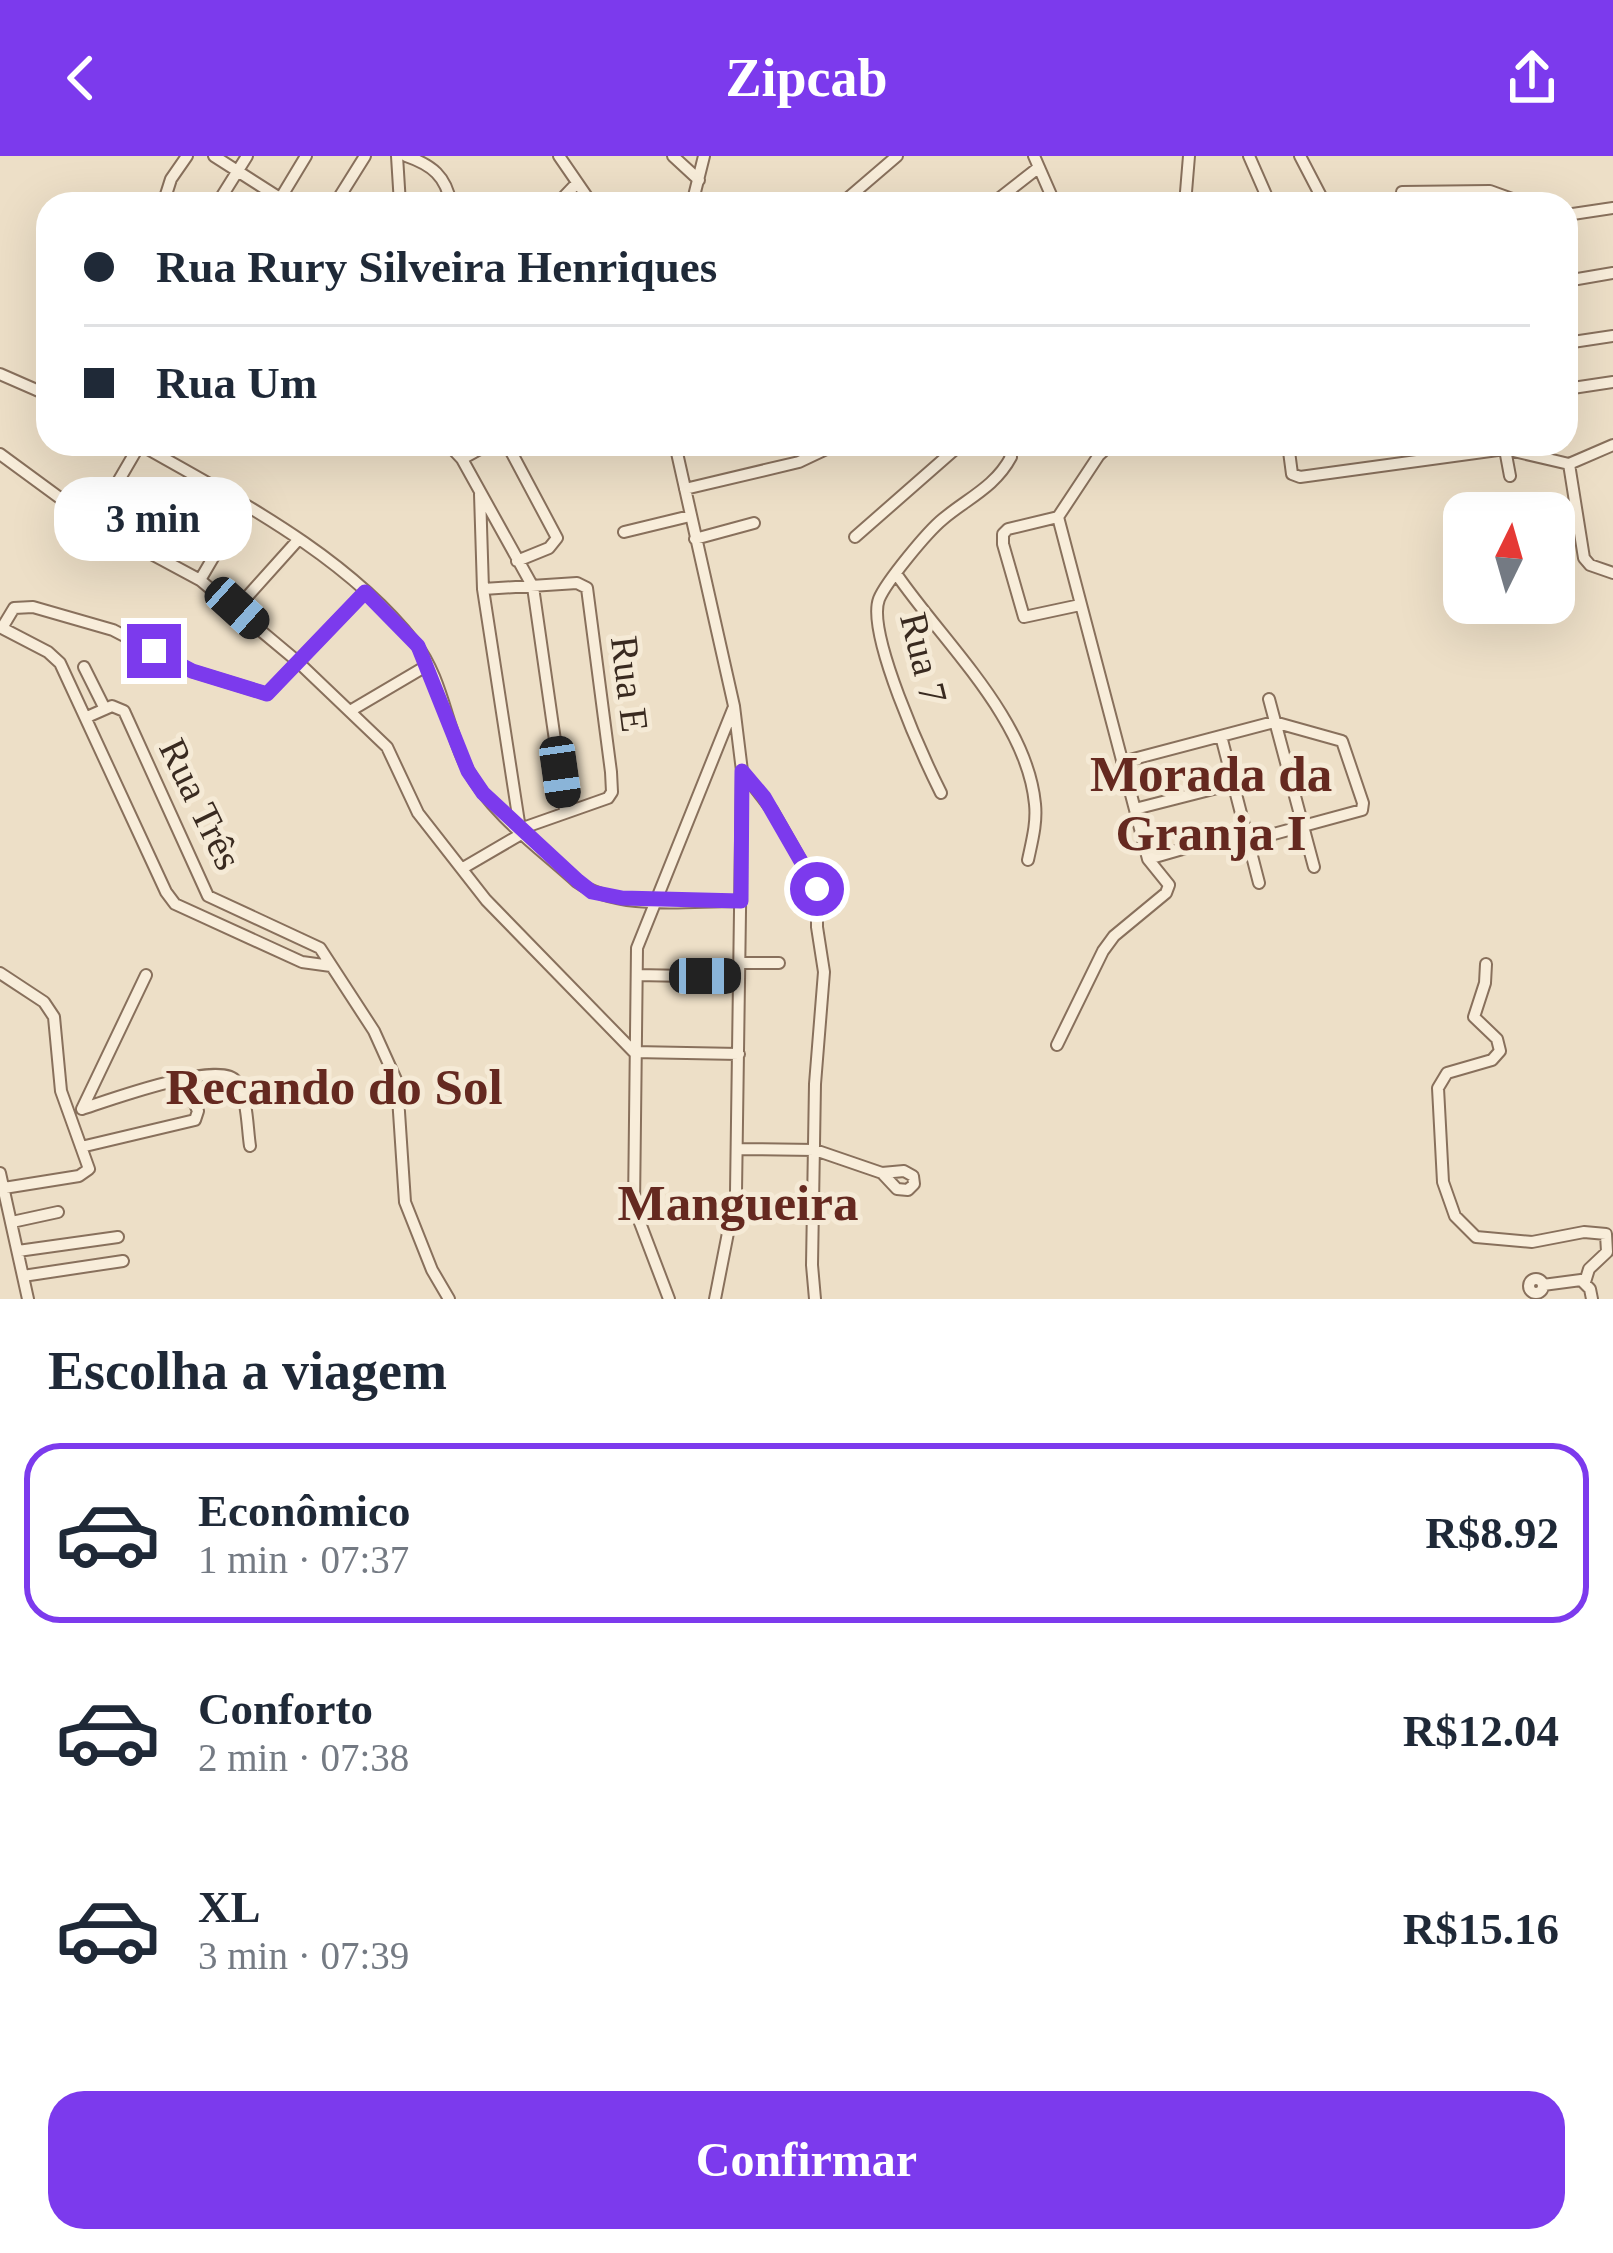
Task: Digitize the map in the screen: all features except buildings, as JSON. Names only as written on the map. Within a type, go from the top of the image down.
[{"type":"street","points":[[167,192],[187,156]]},
{"type":"street","points":[[214,156],[267,192]]},
{"type":"street","points":[[225,192],[247,156]]},
{"type":"street","points":[[287,192],[306,156]]},
{"type":"street","points":[[342,192],[365,156]]},
{"type":"street","points":[[400,192],[402,156],[435,170],[447,192]]},
{"type":"street","points":[[559,156],[583,192]]},
{"type":"street","points":[[673,156],[699,180]]},
{"type":"street","points":[[696,192],[704,156]]},
{"type":"street","points":[[855,192],[897,156]]},
{"type":"street","points":[[1186,192],[1189,156]]},
{"type":"street","points":[[1250,156],[1265,192]]},
{"type":"street","points":[[1300,156],[1319,192]]},
{"type":"street","points":[[1005,192],[1036,162],[1050,192]]},
{"type":"street","points":[[568,192],[577,183]]},
{"type":"street","points":[[1402,192],[1495,192]]},
{"type":"street","points":[[1578,213],[1613,208]]},
{"type":"street","points":[[1578,278],[1613,273]]},
{"type":"street","points":[[1578,341],[1613,336]]},
{"type":"street","points":[[0,374],[36,390]]},
{"type":"street","points":[[1578,387],[1613,382]]},
{"type":"street","points":[[1540,456],[1569,464],[1613,445]]},
{"type":"street","points":[[0,454],[94,523],[200,580],[297,661],[387,747],[418,813],[506,922],[634,1052],[740,1054]]},
{"type":"street","points":[[94,523],[133,456]]},
{"type":"street","points":[[160,456],[298,540],[365,592],[412,638],[428,665],[468,771],[483,793],[592,892],[654,900],[741,901]]},
{"type":"street","points":[[459,456],[532,587],[565,811]]},
{"type":"street","points":[[462,459],[467,456]]},
{"type":"street","points":[[513,456],[557,538],[549,548],[517,561]]},
{"type":"street","points":[[669,1299],[634,1207],[640,934],[731,732],[734,706],[677,456]]},
{"type":"street","points":[[685,489],[812,456]]},
{"type":"street","points":[[855,537],[947,456]]},
{"type":"street","name":"Rua 7","points":[[940,793],[907,720],[877,617],[880,596],[927,534],[1002,472],[1011,456]]},
{"type":"street","points":[[1080,605],[1023,616],[1003,534],[1058,518],[1099,456]]},
{"type":"street","points":[[1290,456],[1292,474],[1297,477],[1437,456]]},
{"type":"street","points":[[1506,456],[1510,476]]},
{"type":"street","points":[[1569,464],[1584,558],[1613,573]]},
{"type":"street","points":[[480,494],[483,589],[521,831]]},
{"type":"street","points":[[200,580],[244,505]]},
{"type":"street","points":[[624,532],[690,516]]},
{"type":"street","points":[[1057,1045],[1103,950],[1166,893],[1168,881],[1148,859],[1058,518]]},
{"type":"street","points":[[695,539],[754,523]]},
{"type":"street","points":[[237,608],[298,540]]},
{"type":"street","points":[[897,575],[999,707],[1033,790],[1036,819],[1028,860]]},
{"type":"street","name":"Rua E","points":[[463,868],[521,831],[604,800],[612,792],[588,591],[577,583],[483,589]]},
{"type":"street","points":[[331,966],[302,962],[183,910],[166,892],[64,670],[48,652],[1,627],[5,609],[32,607],[113,630],[181,666],[259,694],[271,693],[365,592]]},
{"type":"street","points":[[350,711],[428,665]]},
{"type":"street","points":[[84,667],[105,709],[87,717]]},
{"type":"street","points":[[1269,699],[1314,867]]},
{"type":"street","name":"Rua Três","points":[[105,709],[116,706],[124,711],[208,896],[320,948],[391,1063],[399,1094],[403,1193],[432,1270],[449,1299]]},
{"type":"street","points":[[1122,762],[1274,722],[1342,741],[1363,803],[1362,810],[1304,828],[1148,859]]},
{"type":"street","points":[[715,1299],[736,1192],[740,1054],[742,771],[731,732]]},
{"type":"street","points":[[1221,736],[1259,883]]},
{"type":"street","points":[[742,771],[764,797],[817,889],[824,972],[815,1150],[815,1299]]},
{"type":"street","points":[[1135,809],[1233,784]]},
{"type":"street","points":[[183,910],[208,896]]},
{"type":"street","points":[[637,975],[740,970],[779,963]]},
{"type":"street","points":[[1486,964],[1474,1017],[1497,1039],[1500,1051],[1492,1060],[1452,1070],[1439,1082],[1437,1107],[1447,1201],[1463,1227],[1476,1237],[1532,1242],[1584,1232],[1606,1234],[1607,1252],[1589,1269],[1585,1282],[1592,1299]]},
{"type":"street","points":[[0,973],[37,997],[54,1017],[59,1082],[88,1166],[85,1174],[4,1188]]},
{"type":"street","points":[[72,1120],[82,1109],[146,975]]},
{"type":"street","points":[[82,1109],[221,1073],[235,1078],[250,1147]]},
{"type":"street","points":[[81,1148],[196,1120],[197,1109],[184,1080]]},
{"type":"street","points":[[737,1149],[815,1150],[882,1173]]},
{"type":"street","points":[[0,1173],[8,1226],[28,1299]]},
{"type":"street","points":[[8,1226],[58,1212]]},
{"type":"street","points":[[18,1251],[118,1237]]},
{"type":"street","points":[[23,1276],[123,1261]]},
{"type":"street","points":[[1544,1285],[1571,1279],[1585,1282]]},
{"type":"district","name":"Morada da Granja I","points":[[1211,803]]},
{"type":"district","name":"Recando do Sol","points":[[334,1087]]},
{"type":"district","name":"Mangueira","points":[[738,1203]]},
{"type":"route","points":[[154,651],[192,671],[254,693],[271,693],[365,592],[418,646],[468,771],[483,793],[592,892],[622,898],[741,901],[742,771],[764,797],[817,889]]}]
